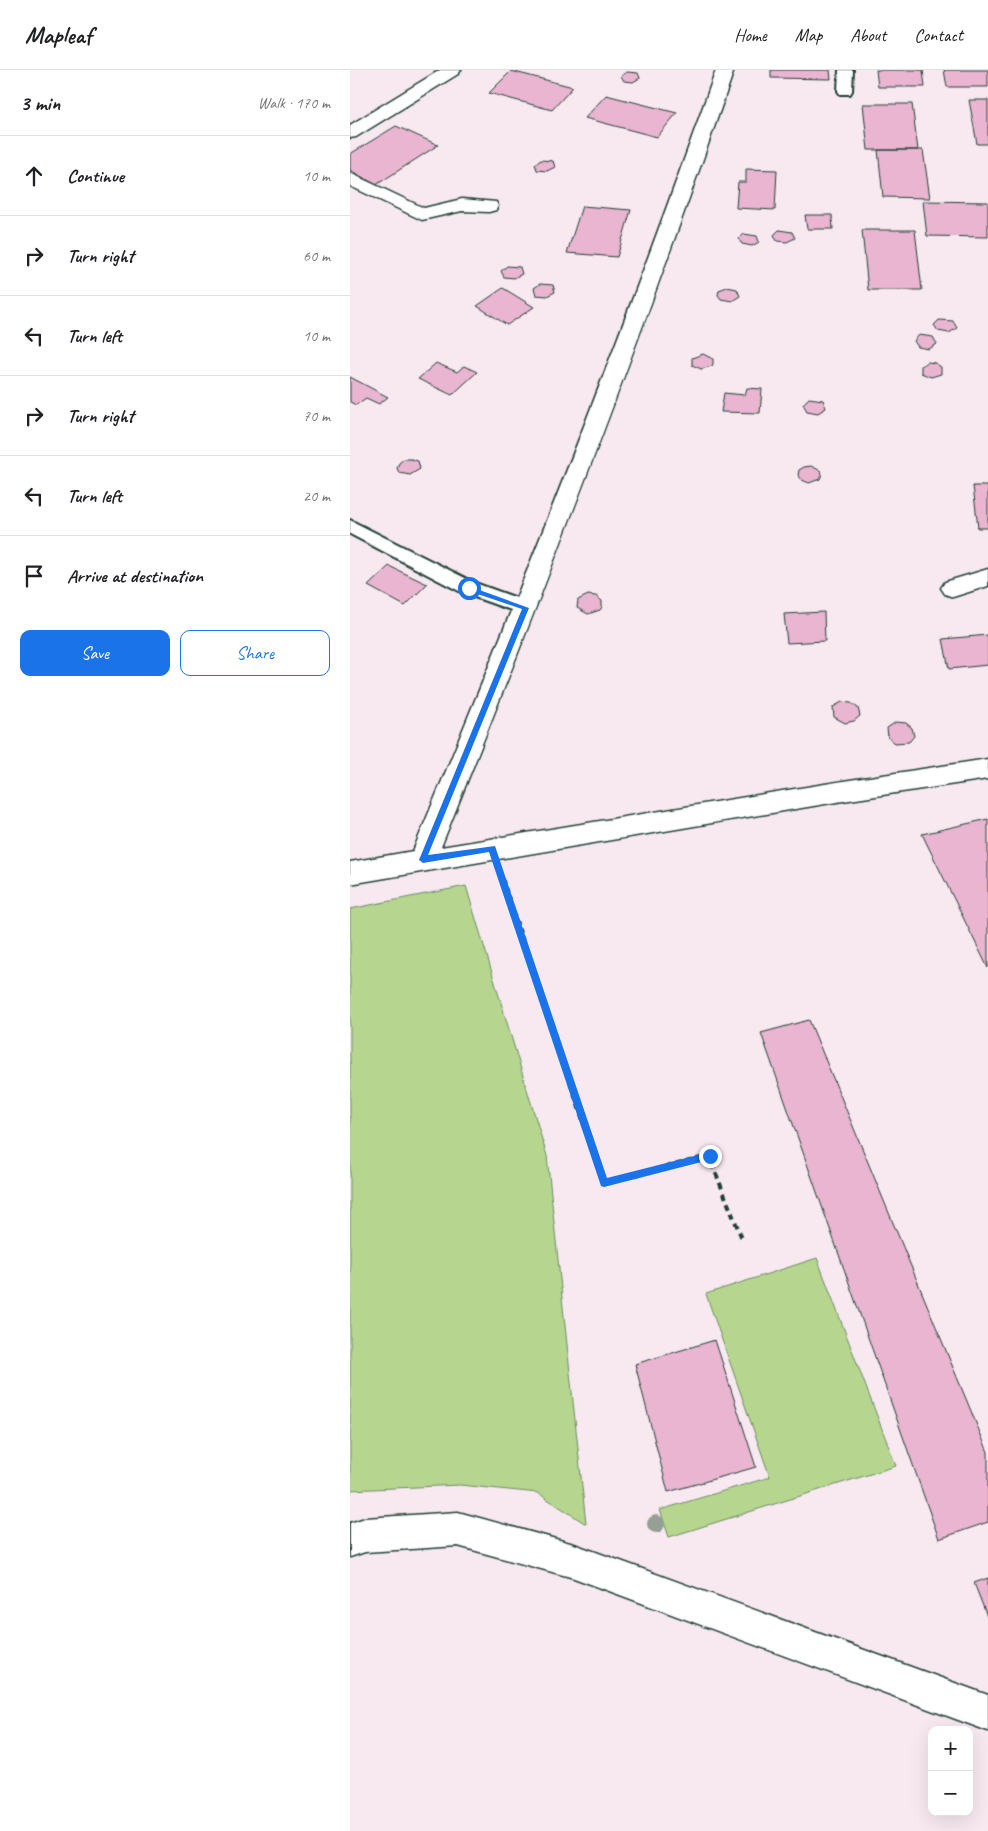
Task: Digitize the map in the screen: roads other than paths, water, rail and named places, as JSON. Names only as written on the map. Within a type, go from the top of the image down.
[{"type":"street","points":[[350,133],[452,70]]},
{"type":"street","points":[[423,860],[526,608],[681,197],[725,70]]},
{"type":"street","points":[[350,113],[370,121]]},
{"type":"street","points":[[350,178],[422,214],[462,205],[489,206]]},
{"type":"street","points":[[953,588],[988,577]]},
{"type":"street","points":[[350,873],[492,848],[988,769]]},
{"type":"street","points":[[350,1540],[365,1535],[458,1529],[574,1562],[988,1712]]},
{"type":"lane","points":[[846,70],[846,90]]},
{"type":"lane","points":[[350,526],[469,588],[526,608]]}]
